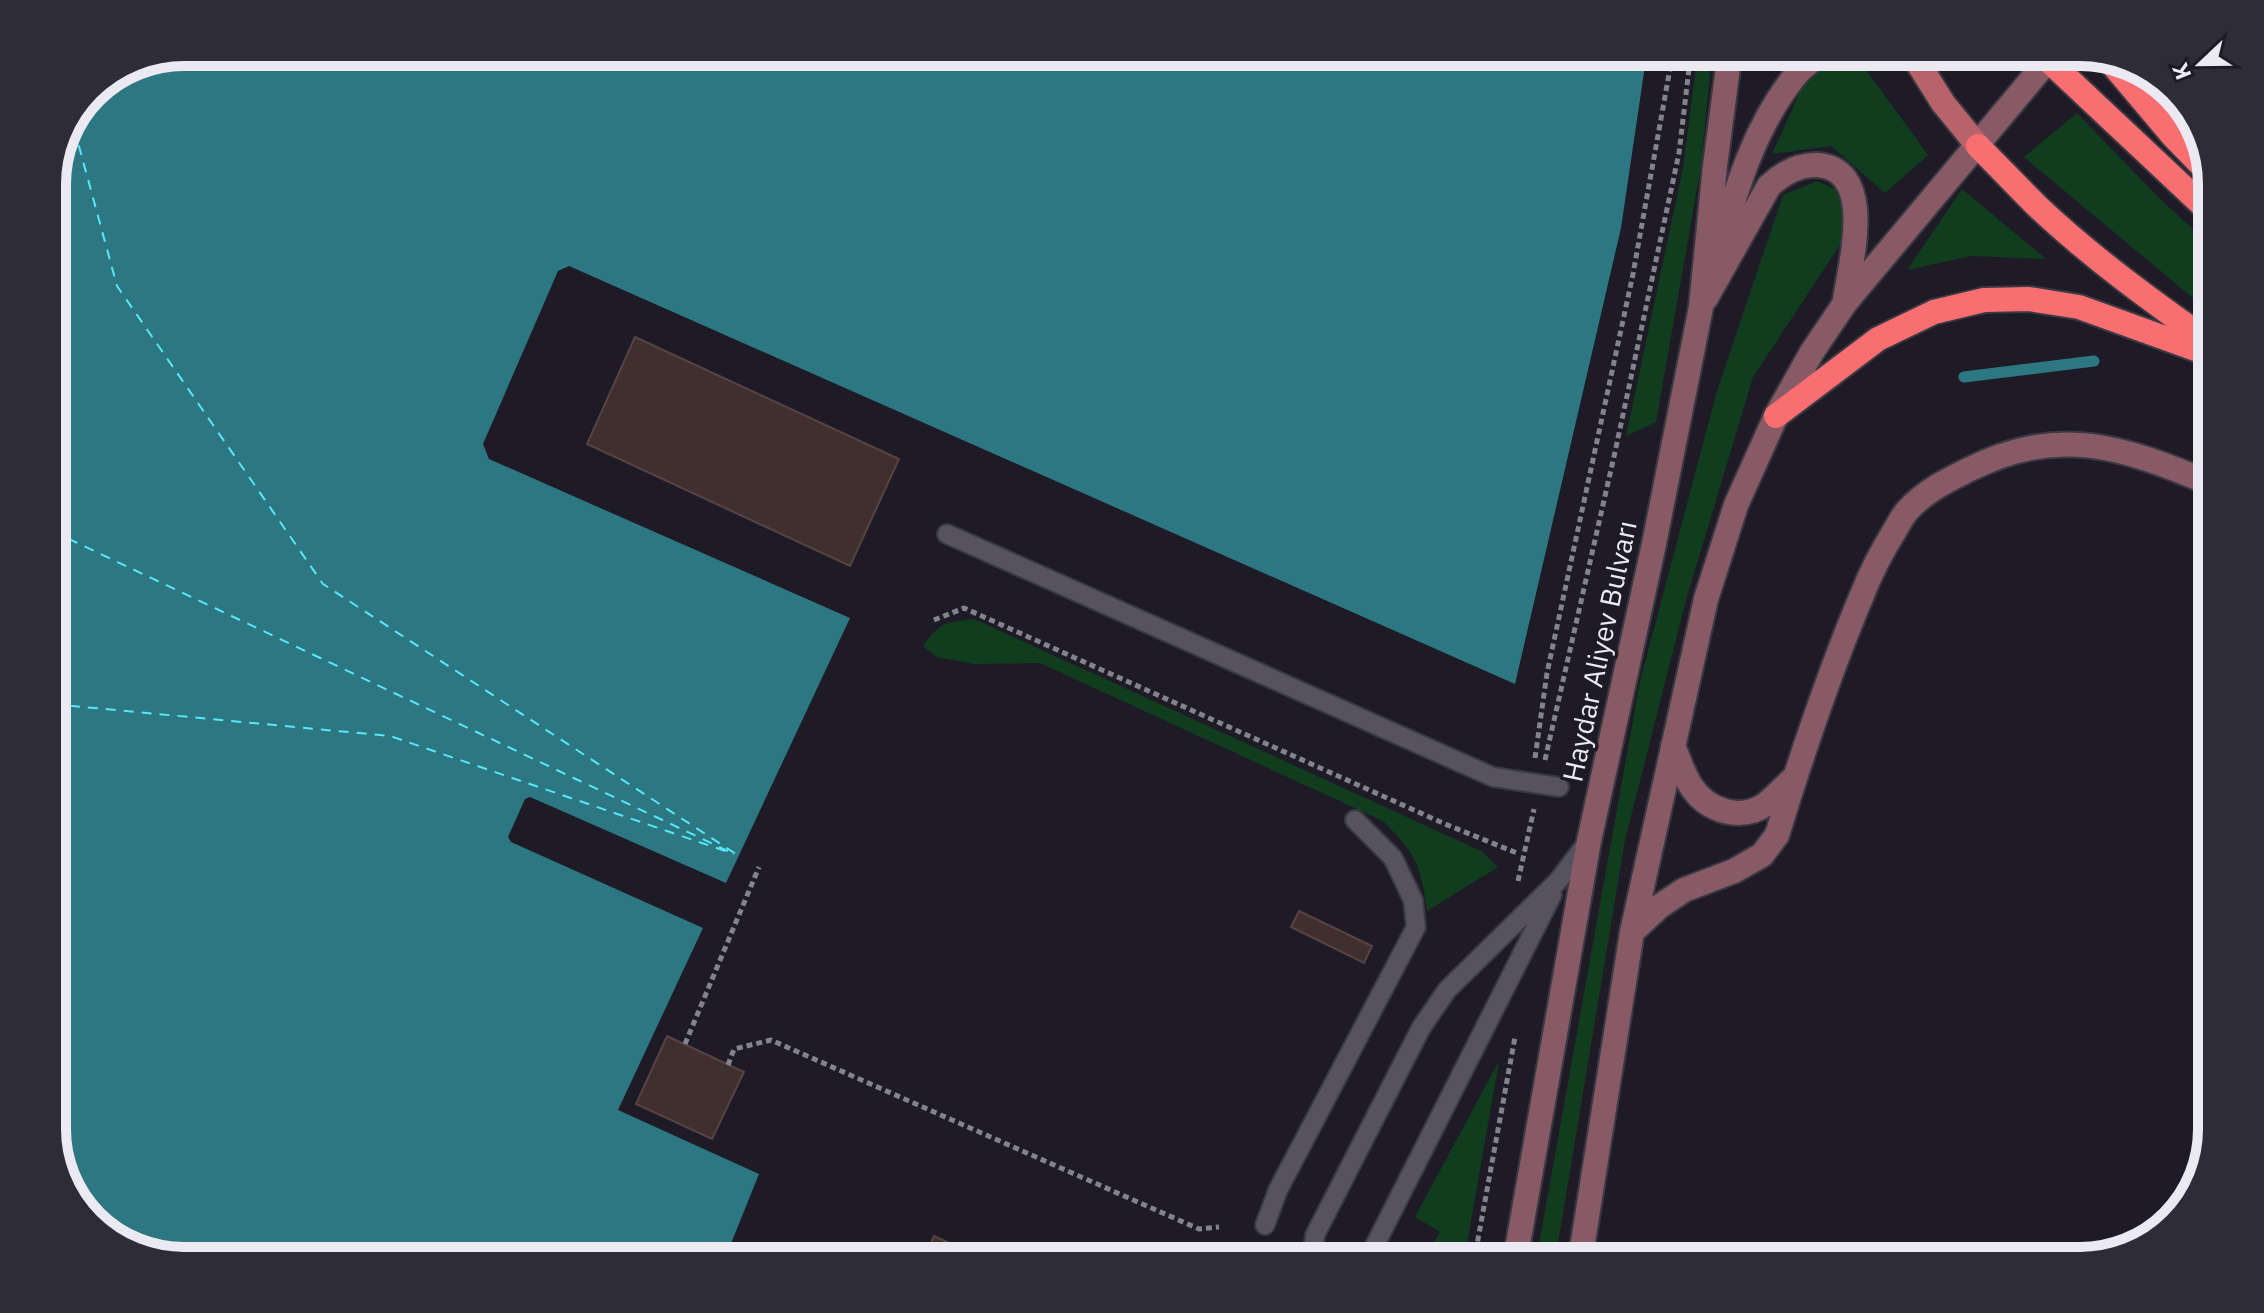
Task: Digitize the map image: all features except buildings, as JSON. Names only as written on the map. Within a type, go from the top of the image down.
[{"type":"highway","points":[[2060,66],[2198,200]]},
{"type":"highway","points":[[2120,73],[2195,159]]},
{"type":"highway","points":[[1978,146],[2039,208],[2079,243],[2198,334]]},
{"type":"highway","points":[[1776,416],[1878,339],[1934,312],[1984,300],[2029,299],[2079,307],[2198,350]]},
{"type":"main road","name":"Haydar Aliyev Bulvarı","points":[[1517,1247],[1589,841],[1654,544],[1701,307],[1728,66]]},
{"type":"main road","points":[[1701,307],[1738,181],[1766,119],[1796,73],[1805,66]]},
{"type":"main road","points":[[1920,66],[1943,103],[1978,146]]},
{"type":"main road","points":[[1582,1247],[1632,932],[1706,599],[1736,505],[1776,416],[1812,352],[1845,303],[1978,146],[2039,66]]},
{"type":"main road","points":[[1701,307],[1769,186],[1781,175],[1812,165],[1836,171],[1846,179],[1853,194],[1856,228],[1845,303]]},
{"type":"main road","points":[[1632,932],[1660,906],[1684,890],[1734,871],[1762,855],[1777,835],[1841,645],[1875,565],[1906,511],[1935,486],[2000,456],[2035,445],[2067,443],[2148,458],[2198,478]]},
{"type":"main road","points":[[1673,746],[1690,785],[1704,801],[1726,812],[1746,813],[1765,805],[1796,776]]},
{"type":"lane","points":[[947,534],[1493,777],[1559,787]]},
{"type":"lane","points":[[1265,1225],[1278,1190],[1416,927],[1413,900],[1393,858],[1355,820]]},
{"type":"lane","points":[[1314,1247],[1315,1235],[1421,1028],[1447,990],[1558,881],[1589,841]]},
{"type":"lane","points":[[1374,1247],[1558,881]]},
{"type":"path","points":[[1532,783],[1547,673],[1633,274],[1670,66]]},
{"type":"path","points":[[1552,729],[1679,153],[1689,66]]},
{"type":"path","points":[[934,620],[964,608],[1445,824],[1517,853]]},
{"type":"path","points":[[685,1044],[759,867]]},
{"type":"path","points":[[1477,1247],[1515,1037]]},
{"type":"path","points":[[728,1065],[734,1049],[771,1040],[1199,1229],[1219,1227]]},
{"type":"green space","points":[[1696,66],[1711,66],[1701,166],[1656,422],[1626,436],[1683,168]]},
{"type":"green space","points":[[1812,66],[1863,66],[1928,155],[1885,193],[1831,146],[1772,154]]},
{"type":"green space","points":[[2077,113],[2198,234],[2198,300],[2193,298],[2024,157]]},
{"type":"green space","points":[[1817,181],[1848,195],[1857,219],[1753,377],[1686,600],[1625,840],[1557,1247],[1539,1247],[1640,681],[1717,391],[1783,195]]},
{"type":"green space","points":[[1962,189],[2046,259],[1971,256],[1907,270]]},
{"type":"green space","points":[[974,619],[1481,851],[1498,867],[1427,911],[1415,861],[1383,821],[1040,663],[974,664],[937,657],[923,646],[944,625]]},
{"type":"green space","points":[[1499,1061],[1466,1247],[1432,1247],[1440,1232],[1415,1217]]},
{"type":"water","points":[[184,66],[1645,66],[1621,228],[1515,684],[569,266],[558,271],[483,444],[489,459],[850,618],[726,883],[530,797],[525,799],[508,837],[511,842],[703,928],[618,1110],[759,1174],[730,1247],[169,1246],[125,1231],[106,1218],[86,1195],[72,1167],[66,1137],[66,176],[78,132],[90,112],[106,95],[125,82],[146,72]]},
{"type":"waterway","points":[[1964,377],[2094,361]]},
{"type":"ferry route","points":[[76,137],[117,286],[323,584],[739,856]]},
{"type":"ferry route","points":[[66,538],[730,852]]},
{"type":"ferry route","points":[[66,705],[390,736],[734,854]]}]
